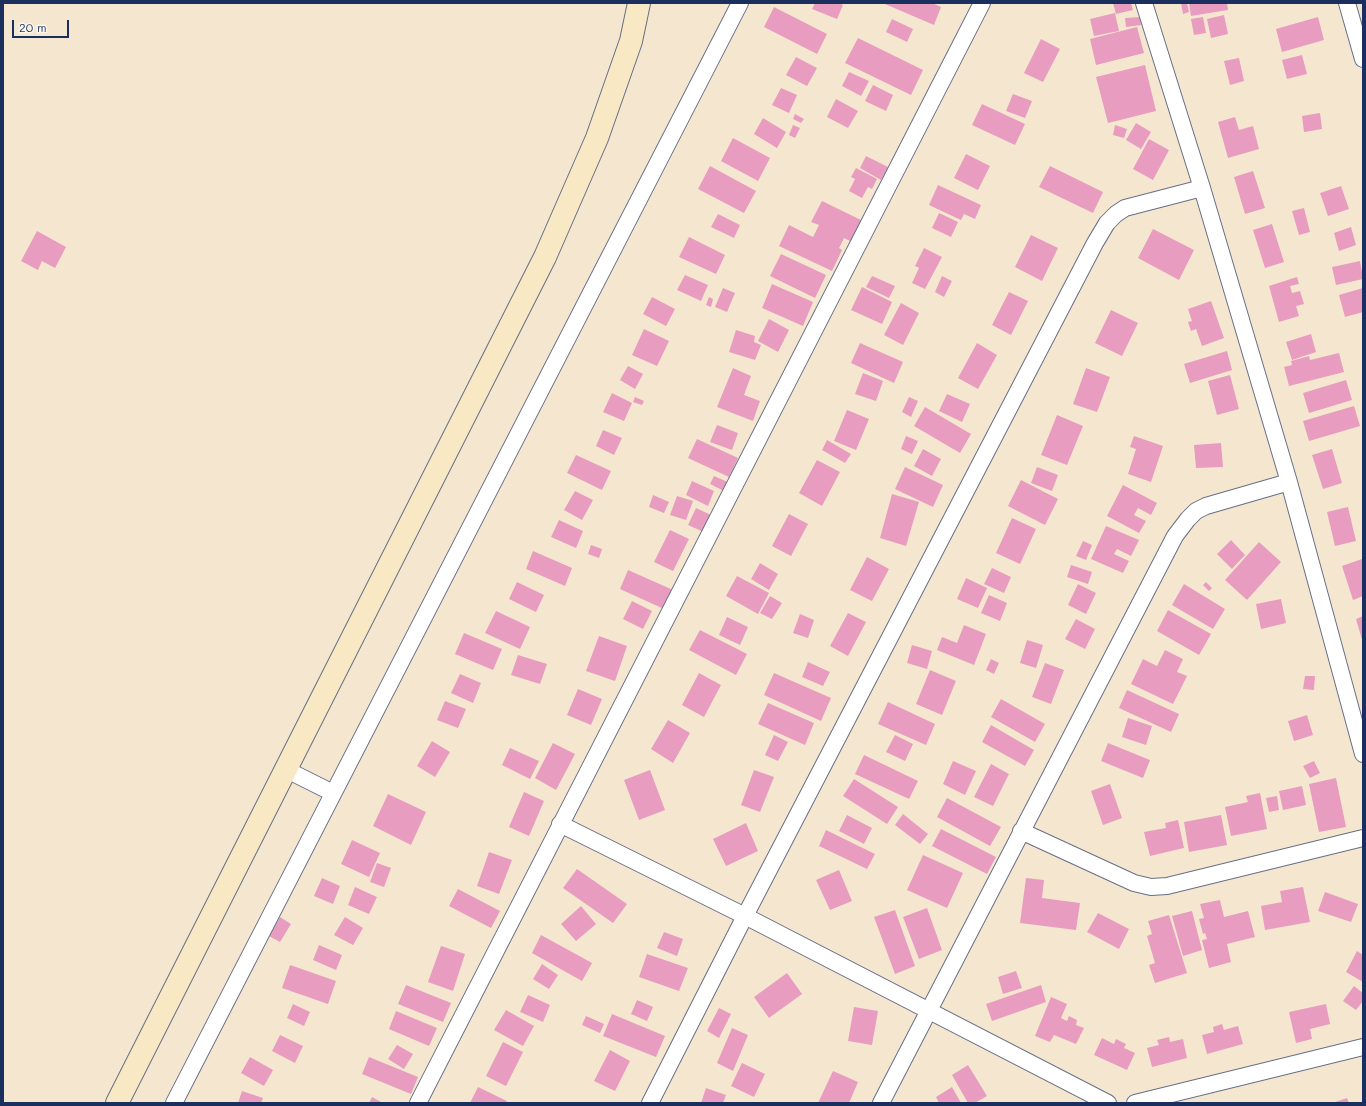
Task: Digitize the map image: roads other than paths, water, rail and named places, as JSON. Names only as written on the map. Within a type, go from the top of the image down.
[{"type":"main road","points":[[117,1103],[545,257],[597,138],[631,41],[640,3]]},
{"type":"street","points":[[174,1103],[740,3]]},
{"type":"street","points":[[418,1103],[982,3]]},
{"type":"street","points":[[1144,3],[1202,188],[1289,482],[1363,754]]},
{"type":"street","points":[[1347,3],[1363,59]]},
{"type":"street","points":[[650,1103],[745,916],[1095,243],[1107,223],[1125,208],[1202,188]]},
{"type":"street","points":[[881,1103],[1175,536],[1196,511],[1206,506],[1289,482]]},
{"type":"street","points":[[285,769],[333,793]]},
{"type":"street","points":[[560,824],[745,916],[1108,1103]]},
{"type":"street","points":[[1021,831],[1134,883],[1151,887],[1167,886],[1363,838]]},
{"type":"street","points":[[1135,1103],[1363,1047]]}]
